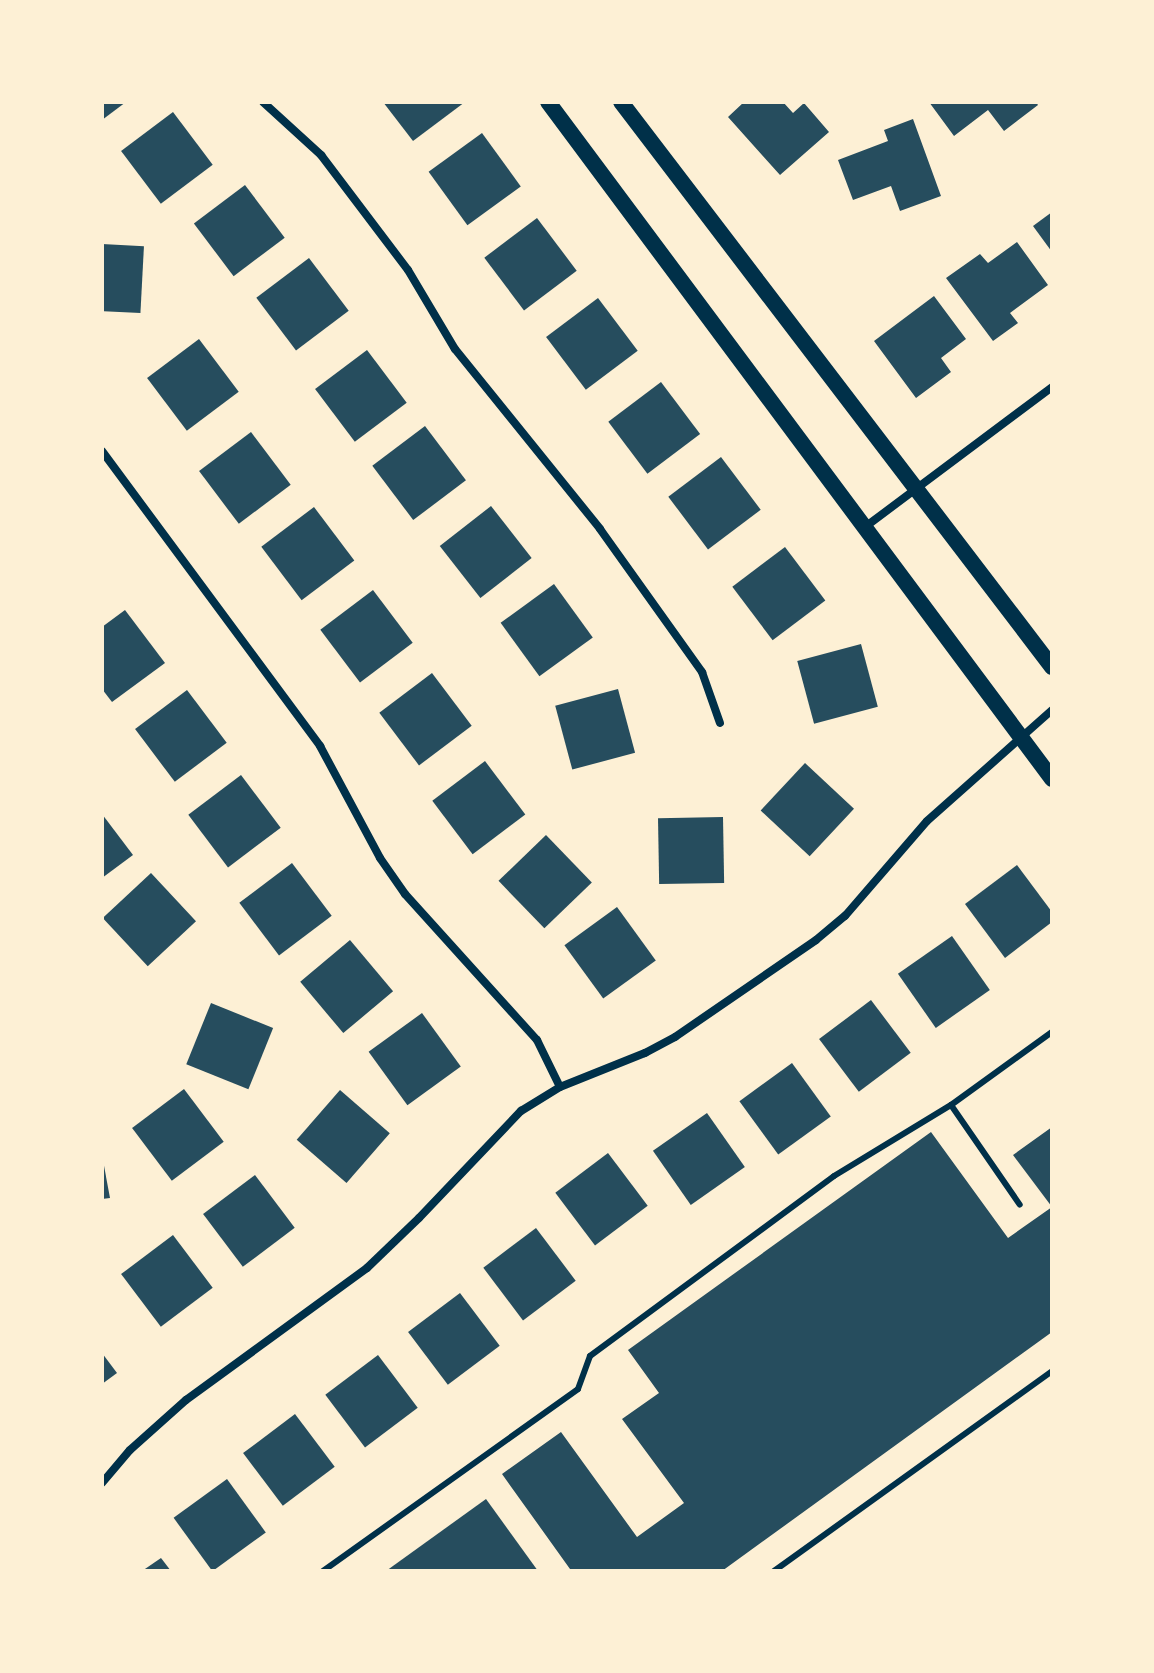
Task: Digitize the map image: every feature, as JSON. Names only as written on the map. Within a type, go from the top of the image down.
[{"type":"main road","points":[[548,102],[1052,779]]},
{"type":"main road","points":[[621,102],[1052,667]]},
{"type":"street","points":[[263,102],[321,155],[408,270],[455,349],[600,529],[702,672],[720,723]]},
{"type":"street","points":[[865,527],[1052,387]]},
{"type":"street","points":[[102,451],[320,746],[380,858],[405,894],[537,1040],[560,1087]]},
{"type":"street","points":[[102,1483],[130,1450],[186,1400],[367,1268],[419,1218],[507,1124],[560,1087],[645,1053],[675,1037],[816,940],[845,916],[927,821],[1052,710]]},
{"type":"lane","points":[[323,1571],[578,1389],[590,1356],[834,1176],[951,1105],[1052,1032]]},
{"type":"lane","points":[[951,1105],[1020,1205]]},
{"type":"lane","points":[[774,1571],[1052,1371]]},
{"type":"building","points":[[102,102],[126,102],[102,120]]},
{"type":"building","points":[[383,102],[465,102],[413,141]]},
{"type":"building","points":[[744,102],[783,102],[793,113],[804,103],[829,132],[780,175],[728,117]]},
{"type":"building","points":[[929,102],[1036,102],[1038,105],[1004,131],[988,110],[954,136]]},
{"type":"building","points":[[173,112],[213,165],[161,204],[121,151]]},
{"type":"building","points":[[913,119],[941,196],[900,211],[891,186],[853,200],[838,160],[888,141],[884,130]]},
{"type":"building","points":[[482,133],[521,186],[467,225],[429,172]]},
{"type":"building","points":[[245,185],[285,238],[234,276],[194,224]]},
{"type":"building","points":[[1052,212],[1052,252],[1033,226]]},
{"type":"building","points":[[537,218],[577,271],[524,310],[484,258]]},
{"type":"building","points":[[1017,242],[1048,285],[1010,313],[1018,323],[993,341],[946,278],[980,254],[988,263]]},
{"type":"building","points":[[102,244],[144,246],[140,313],[102,311]]},
{"type":"building","points":[[309,258],[349,311],[296,350],[256,298]]},
{"type":"building","points":[[934,296],[966,339],[941,358],[951,372],[916,398],[874,341]]},
{"type":"building","points":[[598,298],[638,351],[586,390],[546,337]]},
{"type":"building","points":[[199,339],[239,392],[187,431],[147,378]]},
{"type":"building","points":[[367,350],[407,403],[355,442],[315,389]]},
{"type":"building","points":[[661,382],[700,434],[647,474],[608,422]]},
{"type":"building","points":[[425,426],[466,480],[413,520],[372,466]]},
{"type":"building","points":[[251,432],[291,485],[239,524],[199,471]]},
{"type":"building","points":[[721,457],[761,510],[708,549],[668,497]]},
{"type":"building","points":[[491,506],[532,558],[480,598],[440,546]]},
{"type":"building","points":[[314,507],[354,561],[302,600],[261,547]]},
{"type":"building","points":[[785,547],[825,601],[773,640],[732,587]]},
{"type":"building","points":[[554,584],[593,637],[539,676],[501,623]]},
{"type":"building","points":[[373,590],[413,643],[360,682],[320,630]]},
{"type":"building","points":[[125,610],[165,663],[112,702],[102,689],[102,627]]},
{"type":"building","points":[[861,644],[878,707],[814,724],[797,661]]},
{"type":"building","points":[[432,673],[472,726],[419,765],[379,713]]},
{"type":"building","points":[[618,689],[635,753],[572,770],[555,706]]},
{"type":"building","points":[[187,690],[227,743],[175,782],[135,729]]},
{"type":"building","points":[[485,761],[525,815],[473,854],[432,801]]},
{"type":"building","points":[[805,763],[854,809],[810,856],[761,811]]},
{"type":"building","points":[[241,775],[281,828],[228,867],[188,815]]},
{"type":"building","points":[[102,814],[133,855],[102,878]]},
{"type":"building","points":[[723,817],[724,883],[659,884],[658,818]]},
{"type":"building","points":[[546,835],[592,882],[544,928],[499,881]]},
{"type":"building","points":[[292,863],[332,916],[279,955],[239,903]]},
{"type":"building","points":[[1017,865],[1052,912],[1052,922],[1005,958],[965,904]]},
{"type":"building","points":[[151,873],[196,921],[148,966],[103,918]]},
{"type":"building","points":[[617,907],[656,960],[603,999],[564,945]]},
{"type":"building","points":[[952,936],[990,990],[936,1028],[898,974]]},
{"type":"building","points":[[350,940],[393,991],[343,1033],[300,982]]},
{"type":"building","points":[[871,1000],[911,1053],[859,1092],[819,1039]]},
{"type":"building","points":[[211,1003],[273,1028],[248,1089],[186,1064]]},
{"type":"building","points":[[422,1013],[461,1066],[407,1105],[369,1052]]},
{"type":"building","points":[[792,1063],[831,1116],[778,1155],[739,1101]]},
{"type":"building","points":[[184,1089],[224,1142],[172,1181],[132,1128]]},
{"type":"building","points":[[340,1090],[390,1133],[347,1183],[297,1140]]},
{"type":"building","points":[[707,1113],[745,1167],[691,1205],[653,1151]]},
{"type":"building","points":[[1052,1127],[1052,1207],[1013,1155]]},
{"type":"building","points":[[931,1132],[1008,1238],[1052,1207],[1052,1332],[722,1571],[567,1571],[570,1569],[502,1474],[561,1432],[637,1537],[684,1503],[622,1419],[659,1393],[628,1350]]},
{"type":"building","points":[[608,1153],[648,1206],[595,1245],[555,1193]]},
{"type":"building","points":[[102,1155],[110,1198],[102,1199]]},
{"type":"building","points":[[255,1175],[295,1228],[243,1267],[203,1214]]},
{"type":"building","points":[[536,1228],[576,1281],[523,1320],[483,1268]]},
{"type":"building","points":[[173,1235],[213,1288],[161,1327],[121,1274]]},
{"type":"building","points":[[460,1293],[500,1346],[448,1385],[408,1332]]},
{"type":"building","points":[[102,1353],[117,1373],[102,1384]]},
{"type":"building","points":[[378,1355],[418,1408],[365,1447],[325,1395]]},
{"type":"building","points":[[295,1414],[335,1467],[283,1506],[243,1453]]},
{"type":"building","points":[[227,1479],[266,1532],[212,1571],[174,1518]]},
{"type":"building","points":[[486,1499],[538,1571],[386,1571]]},
{"type":"building","points":[[161,1558],[171,1571],[142,1571]]}]
